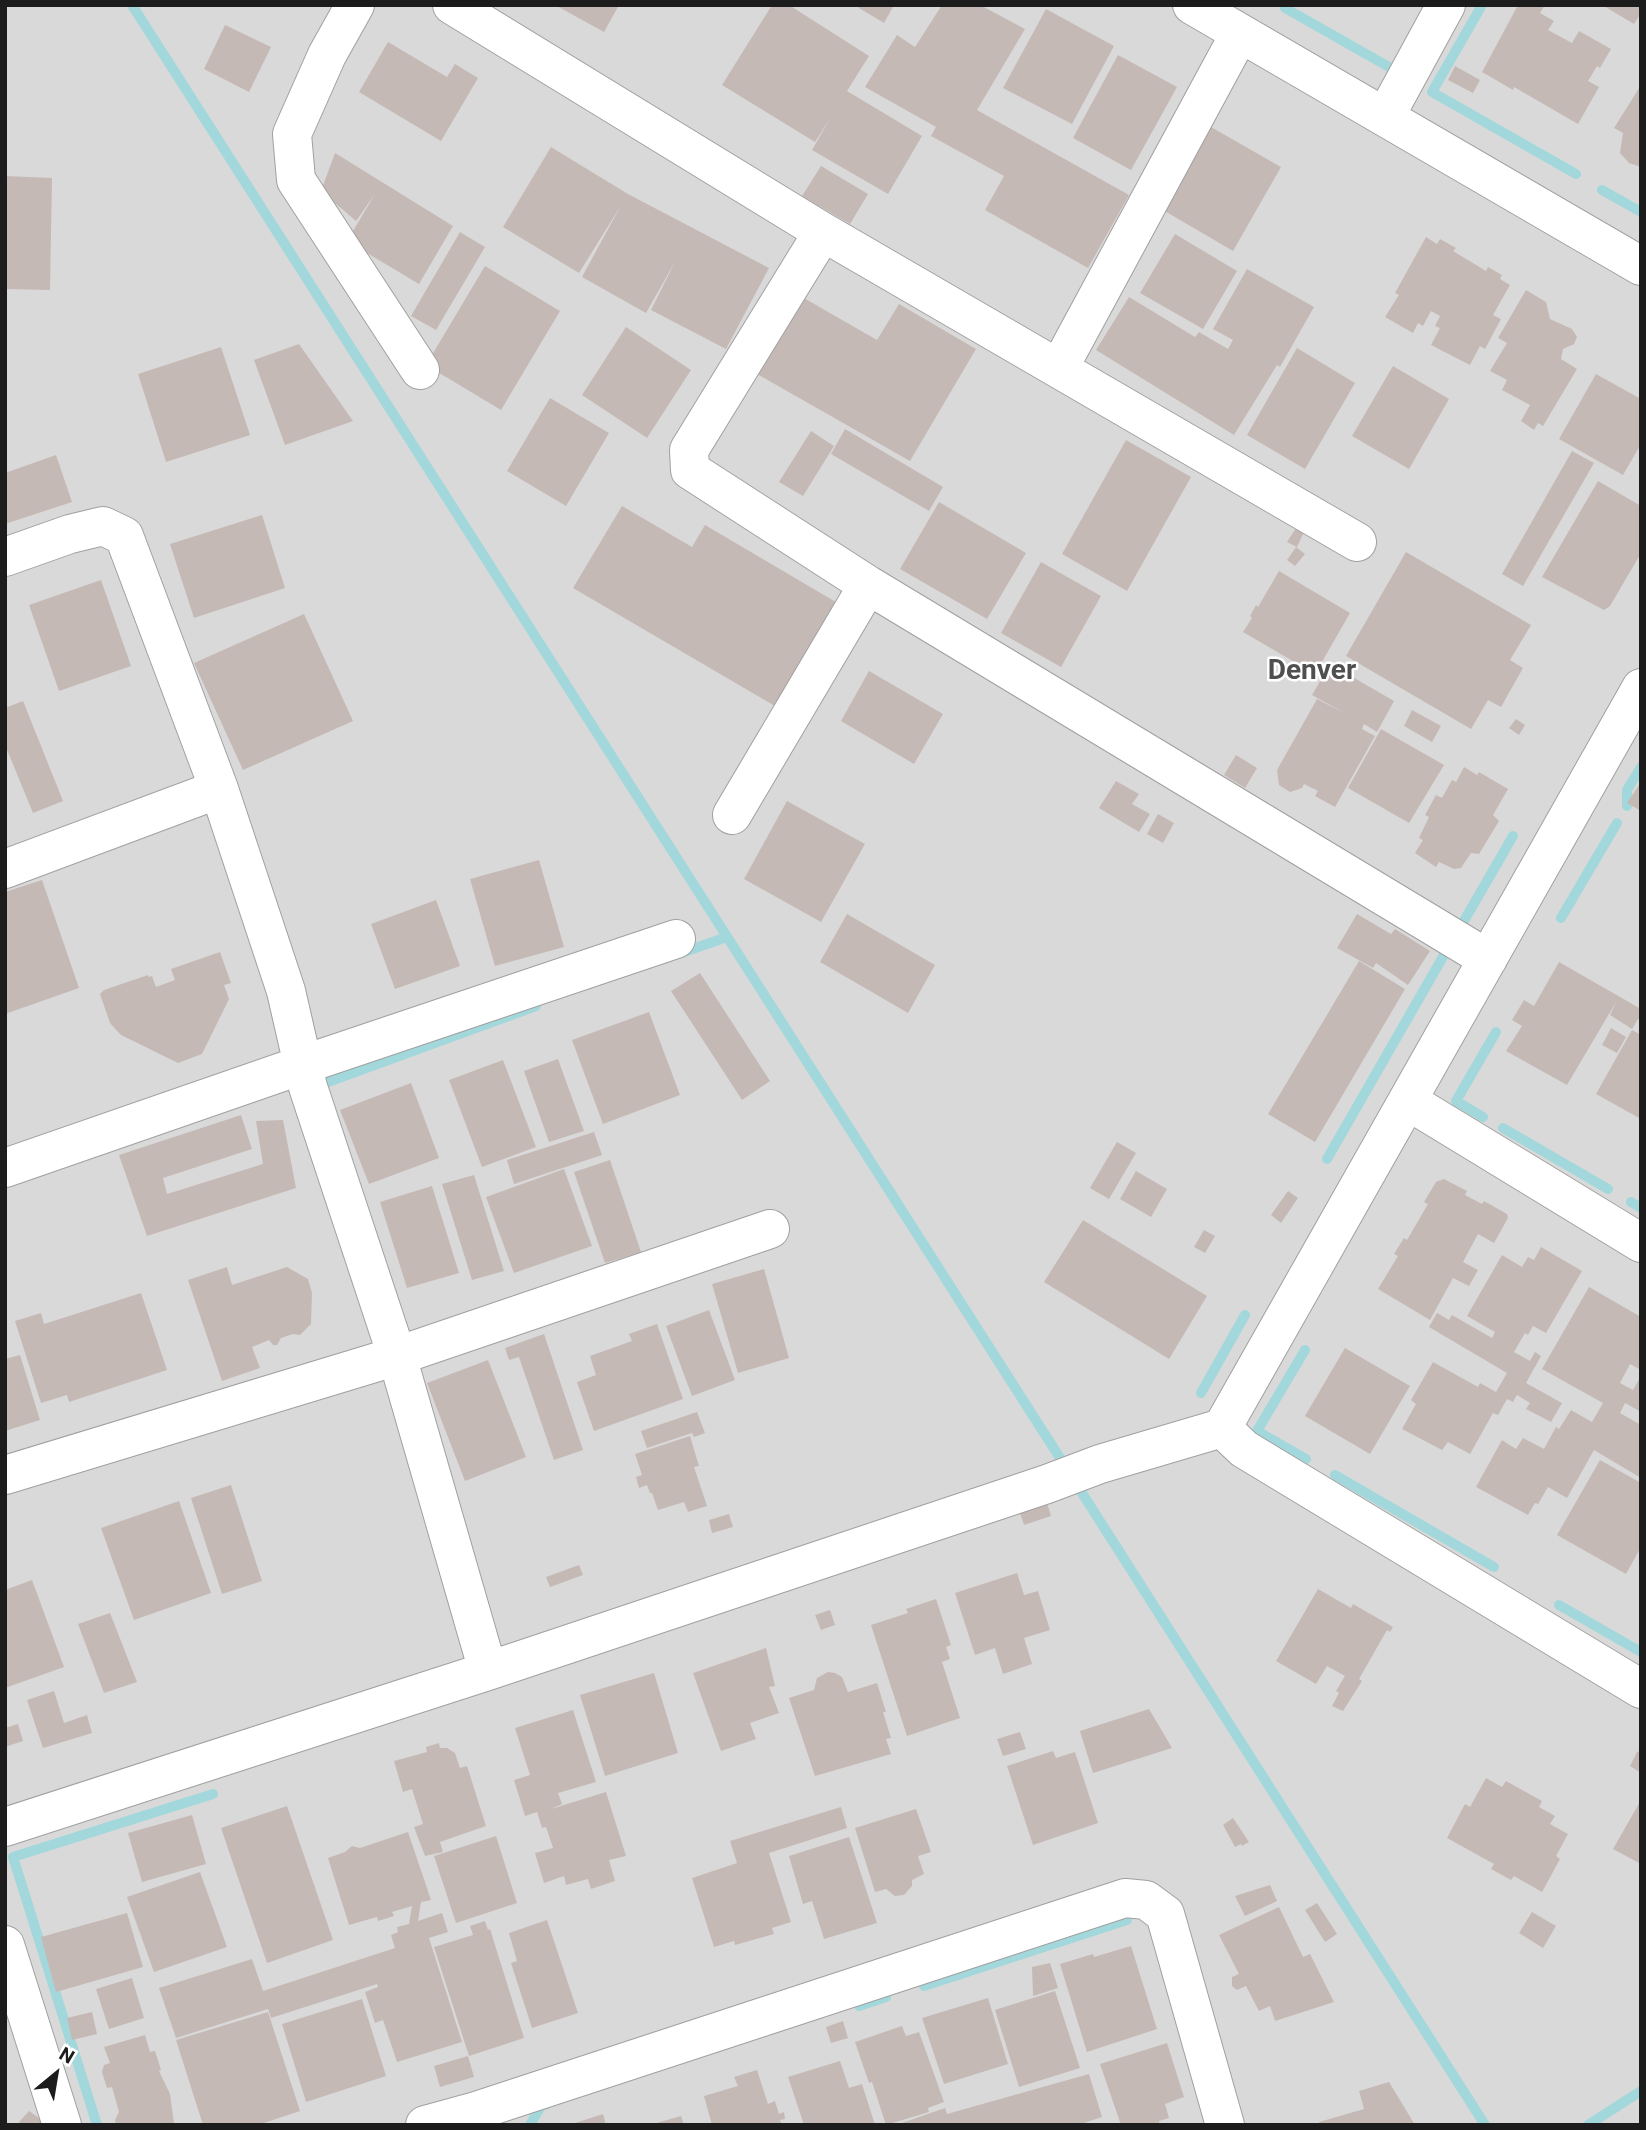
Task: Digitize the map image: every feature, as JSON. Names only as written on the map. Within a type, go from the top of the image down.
[{"type":"street","points":[[355,5],[327,55],[292,134],[296,180],[420,370]]},
{"type":"street","points":[[452,5],[823,232],[1357,542]]},
{"type":"street","points":[[1192,5],[1641,266]]},
{"type":"street","points":[[1385,117],[1447,5]]},
{"type":"street","points":[[1059,368],[1240,33]]},
{"type":"street","points":[[823,232],[689,450],[690,470],[868,585],[1489,959]]},
{"type":"street","points":[[5,557],[70,534],[103,526],[124,536],[219,789],[286,991],[302,1065],[397,1356],[488,1671]]},
{"type":"street","points":[[732,815],[868,585]]},
{"type":"street","points":[[5,1827],[488,1671],[1100,1464],[1222,1428],[1641,688]]},
{"type":"street","points":[[5,869],[219,789]]},
{"type":"street","points":[[5,1168],[676,939]]},
{"type":"street","points":[[1408,1101],[1641,1243]]},
{"type":"street","points":[[5,1475],[397,1356],[770,1229]]},
{"type":"street","points":[[1222,1428],[1244,1449],[1641,1689]]},
{"type":"street","points":[[425,2125],[478,2118],[1125,1898],[1146,1900],[1165,1914],[1226,2125]]},
{"type":"street","points":[[5,1945],[62,2125]]},
{"type":"shaded area","points":[[5,5],[1641,5],[1641,2125],[5,2125]]},
{"type":"building","points":[[555,5],[619,5],[604,32]]},
{"type":"building","points":[[772,5],[789,5],[869,56],[847,91],[922,136],[888,194],[812,150],[831,117],[815,142],[722,85]]},
{"type":"building","points":[[854,5],[894,5],[884,23]]},
{"type":"building","points":[[942,5],[980,5],[1025,29],[977,110],[1129,195],[1088,268],[985,210],[1004,176],[931,136],[936,127],[865,87],[897,35],[915,47]]},
{"type":"building","points":[[1518,5],[1545,5],[1540,13],[1554,21],[1548,30],[1572,43],[1579,31],[1611,49],[1600,68],[1597,66],[1588,81],[1599,87],[1578,124],[1482,72]]},
{"type":"building","points":[[1602,5],[1641,5],[1641,13],[1634,24]]},
{"type":"building","points":[[1046,9],[1114,46],[1072,124],[1003,88]]},
{"type":"building","points":[[225,25],[271,47],[249,92],[204,69]]},
{"type":"building","points":[[388,42],[447,77],[455,64],[478,78],[441,141],[359,92]]},
{"type":"building","points":[[1118,55],[1177,87],[1131,170],[1073,138]]},
{"type":"building","points":[[1455,66],[1480,80],[1473,93],[1448,80]]},
{"type":"building","points":[[1641,85],[1641,167],[1629,163],[1620,153],[1623,133],[1614,128]]},
{"type":"building","points":[[1211,127],[1281,167],[1233,251],[1163,210]]},
{"type":"building","points":[[551,147],[628,194],[769,268],[726,349],[651,310],[676,260],[646,313],[582,277],[620,207],[579,273],[503,227]]},
{"type":"building","points":[[335,153],[453,226],[419,284],[347,241],[375,194],[356,221],[321,191]]},
{"type":"building","points":[[821,166],[868,194],[850,224],[802,196]]},
{"type":"building","points":[[5,176],[52,178],[50,290],[5,289]]},
{"type":"building","points":[[460,232],[485,247],[436,330],[411,316]]},
{"type":"building","points":[[1175,234],[1237,271],[1203,329],[1140,293]]},
{"type":"building","points":[[1426,237],[1437,244],[1440,239],[1456,248],[1453,251],[1486,271],[1488,267],[1502,275],[1500,279],[1510,285],[1493,315],[1501,319],[1485,349],[1480,346],[1470,365],[1431,345],[1440,328],[1435,326],[1440,316],[1431,311],[1423,326],[1418,323],[1413,333],[1385,317],[1399,295],[1395,293]]},
{"type":"building","points":[[485,266],[560,311],[501,410],[426,365]]},
{"type":"building","points":[[1247,269],[1314,307],[1280,367],[1277,365],[1234,435],[1096,350],[1129,297],[1195,337],[1199,332],[1228,349],[1233,340],[1213,329]]},
{"type":"building","points":[[1526,290],[1546,302],[1550,319],[1572,329],[1577,337],[1574,344],[1563,349],[1561,359],[1577,369],[1543,426],[1538,423],[1534,430],[1521,421],[1530,405],[1502,390],[1507,380],[1490,371],[1507,343],[1498,338]]},
{"type":"building","points":[[802,297],[877,340],[899,304],[976,349],[910,461],[757,374]]},
{"type":"building","points":[[626,327],[691,370],[647,438],[582,395]]},
{"type":"building","points":[[299,344],[353,421],[285,445],[254,360]]},
{"type":"building","points":[[221,347],[250,435],[166,462],[138,374]]},
{"type":"building","points":[[1297,348],[1355,383],[1305,469],[1247,435]]},
{"type":"building","points":[[1393,366],[1449,399],[1409,469],[1352,436]]},
{"type":"building","points":[[1596,374],[1641,399],[1641,444],[1623,475],[1559,439]]},
{"type":"building","points":[[550,398],[609,433],[566,506],[507,471]]},
{"type":"building","points":[[845,429],[943,487],[929,511],[831,454]]},
{"type":"building","points":[[811,431],[834,446],[803,496],[779,482]]},
{"type":"building","points":[[1126,440],[1191,477],[1127,591],[1062,554]]},
{"type":"building","points":[[1572,451],[1594,463],[1523,586],[1502,574]]},
{"type":"building","points":[[56,455],[72,502],[5,524],[5,473]]},
{"type":"building","points":[[1598,481],[1641,506],[1641,553],[1610,606],[1604,610],[1542,577]]},
{"type":"building","points":[[939,502],[1026,553],[987,619],[900,569]]},
{"type":"building","points":[[622,506],[692,547],[705,525],[841,605],[780,709],[573,588]]},
{"type":"building","points":[[262,515],[285,588],[194,618],[170,544]]},
{"type":"building","points":[[1296,528],[1304,532],[1297,547],[1287,542]]},
{"type":"building","points":[[1296,547],[1305,554],[1295,566],[1287,560]]},
{"type":"building","points":[[1406,552],[1531,625],[1510,660],[1523,668],[1501,707],[1488,700],[1471,729],[1346,656]]},
{"type":"building","points":[[1041,562],[1101,596],[1061,667],[1001,633]]},
{"type":"building","points":[[1279,571],[1350,613],[1315,674],[1243,632],[1256,605],[1258,607]]},
{"type":"building","points":[[101,580],[131,666],[59,691],[29,605]]},
{"type":"building","points":[[304,614],[353,721],[243,770],[194,663]]},
{"type":"building","points":[[1330,664],[1394,701],[1377,732],[1364,724],[1362,729],[1375,736],[1335,807],[1315,796],[1318,791],[1304,784],[1302,788],[1290,792],[1279,785],[1277,770],[1317,699],[1346,714],[1312,695]]},
{"type":"building","points":[[869,671],[943,714],[914,764],[841,721]]},
{"type":"building","points":[[23,701],[63,801],[33,813],[5,745],[5,708]]},
{"type":"building","points":[[1412,710],[1441,726],[1432,742],[1404,726]]},
{"type":"building","points":[[1516,719],[1525,725],[1519,735],[1509,728]]},
{"type":"building","points":[[1381,729],[1444,765],[1409,823],[1348,788]]},
{"type":"building","points":[[1236,755],[1257,768],[1245,788],[1224,775]]},
{"type":"building","points":[[1464,767],[1477,775],[1479,772],[1508,789],[1493,815],[1499,821],[1479,854],[1471,853],[1461,868],[1454,869],[1439,862],[1436,867],[1415,853],[1423,840],[1419,838],[1429,817],[1425,815],[1436,795],[1442,798],[1452,780],[1456,782]]},
{"type":"building","points":[[1116,781],[1139,794],[1132,804],[1150,814],[1139,832],[1099,808]]},
{"type":"building","points":[[1641,782],[1641,811],[1627,803]]},
{"type":"building","points":[[787,801],[865,844],[821,922],[744,879]]},
{"type":"building","points":[[1158,814],[1174,823],[1163,843],[1147,834]]},
{"type":"building","points":[[539,860],[564,947],[495,966],[470,879]]},
{"type":"building","points":[[42,880],[79,988],[5,1014],[5,892]]},
{"type":"building","points":[[436,900],[460,966],[395,989],[371,924]]},
{"type":"building","points":[[847,914],[935,965],[908,1013],[820,962]]},
{"type":"building","points":[[1357,914],[1391,934],[1395,929],[1430,951],[1408,985],[1376,963],[1373,968],[1337,948]]},
{"type":"building","points":[[220,952],[231,983],[224,985],[229,999],[202,1054],[178,1063],[121,1035],[110,1023],[100,994],[104,990],[148,975],[152,976],[156,987],[175,980],[171,969]]},
{"type":"building","points":[[1359,961],[1405,989],[1315,1142],[1268,1114]]},
{"type":"building","points":[[1559,962],[1641,1009],[1641,1020],[1638,1019],[1632,1029],[1610,1015],[1616,1002],[1567,1085],[1506,1051],[1522,1026],[1512,1020],[1524,1000],[1534,1006]]},
{"type":"building","points":[[700,973],[770,1081],[742,1100],[671,991]]},
{"type":"building","points":[[649,1012],[680,1095],[603,1124],[572,1040]]},
{"type":"building","points":[[1611,1028],[1626,1037],[1617,1053],[1602,1045]]},
{"type":"building","points":[[1632,1030],[1641,1035],[1641,1119],[1596,1094]]},
{"type":"building","points":[[558,1059],[584,1131],[549,1142],[524,1071]]},
{"type":"building","points":[[503,1060],[536,1147],[482,1167],[449,1080]]},
{"type":"building","points":[[411,1083],[439,1158],[369,1184],[340,1110]]},
{"type":"building","points":[[241,1115],[252,1149],[163,1178],[167,1194],[263,1164],[256,1121],[283,1120],[296,1188],[147,1236],[119,1155]]},
{"type":"building","points":[[594,1132],[602,1155],[514,1184],[507,1160]]},
{"type":"building","points":[[1117,1142],[1136,1153],[1109,1199],[1090,1188]]},
{"type":"building","points":[[610,1160],[641,1252],[605,1263],[574,1172]]},
{"type":"building","points":[[564,1169],[592,1246],[514,1273],[486,1197]]},
{"type":"building","points":[[1136,1171],[1167,1189],[1151,1217],[1120,1199]]},
{"type":"building","points":[[474,1175],[504,1271],[472,1280],[442,1184]]},
{"type":"building","points":[[1444,1179],[1467,1191],[1465,1195],[1482,1204],[1484,1201],[1507,1214],[1508,1218],[1494,1243],[1478,1234],[1463,1262],[1478,1270],[1469,1286],[1453,1278],[1430,1320],[1378,1289],[1398,1256],[1394,1254],[1404,1238],[1407,1240],[1428,1204],[1424,1202],[1436,1182]]},
{"type":"building","points":[[432,1186],[459,1273],[407,1288],[380,1202]]},
{"type":"building","points":[[1288,1191],[1298,1198],[1281,1223],[1271,1215]]},
{"type":"building","points":[[1083,1220],[1207,1296],[1169,1359],[1044,1282]]},
{"type":"building","points":[[1204,1230],[1215,1236],[1205,1253],[1194,1247]]},
{"type":"building","points":[[1541,1247],[1582,1271],[1546,1333],[1533,1326],[1528,1335],[1525,1333],[1514,1352],[1530,1361],[1535,1352],[1541,1356],[1526,1383],[1562,1403],[1551,1422],[1526,1409],[1530,1403],[1517,1395],[1513,1402],[1507,1399],[1498,1415],[1493,1413],[1470,1454],[1448,1442],[1442,1450],[1402,1429],[1416,1404],[1411,1400],[1433,1362],[1478,1387],[1480,1383],[1496,1392],[1507,1373],[1429,1327],[1437,1313],[1449,1320],[1452,1315],[1492,1338],[1495,1332],[1467,1316],[1502,1255],[1522,1267],[1528,1257],[1534,1260]]},
{"type":"building","points":[[227,1267],[232,1285],[287,1267],[308,1279],[312,1293],[311,1324],[300,1335],[281,1338],[277,1345],[273,1345],[269,1340],[252,1347],[260,1368],[222,1381],[188,1280]]},
{"type":"building","points":[[764,1269],[789,1358],[738,1373],[712,1284]]},
{"type":"building","points":[[1589,1287],[1641,1317],[1641,1370],[1630,1364],[1620,1383],[1633,1390],[1641,1376],[1641,1412],[1625,1403],[1620,1413],[1641,1425],[1641,1478],[1594,1450],[1567,1498],[1548,1487],[1528,1515],[1476,1487],[1502,1440],[1516,1449],[1523,1438],[1544,1449],[1556,1427],[1559,1429],[1571,1410],[1592,1422],[1603,1403],[1542,1369]]},
{"type":"building","points":[[141,1293],[167,1370],[69,1402],[67,1395],[41,1403],[15,1321],[41,1313],[44,1324]]},
{"type":"building","points":[[709,1310],[735,1380],[692,1396],[666,1326]]},
{"type":"building","points":[[657,1324],[683,1399],[594,1431],[577,1382],[596,1375],[590,1356],[632,1341],[629,1334]]},
{"type":"building","points":[[544,1334],[583,1450],[554,1460],[519,1357],[509,1360],[505,1348]]},
{"type":"building","points":[[1345,1348],[1410,1386],[1370,1454],[1305,1416]]},
{"type":"building","points":[[20,1355],[40,1420],[5,1431],[5,1359]]},
{"type":"building","points":[[488,1360],[526,1457],[465,1481],[427,1383]]},
{"type":"building","points":[[697,1412],[705,1433],[694,1437],[692,1433],[647,1448],[641,1431]]},
{"type":"building","points":[[690,1436],[699,1466],[694,1467],[707,1506],[688,1512],[684,1502],[658,1510],[647,1485],[639,1488],[636,1477],[642,1475],[635,1454]]},
{"type":"building","points":[[1600,1460],[1641,1483],[1641,1547],[1626,1574],[1557,1535]]},
{"type":"building","points":[[231,1485],[262,1581],[222,1594],[191,1498]]},
{"type":"building","points":[[179,1501],[211,1593],[134,1620],[101,1528]]},
{"type":"building","points":[[1047,1503],[1051,1516],[1024,1525],[1020,1513]]},
{"type":"building","points":[[729,1514],[733,1527],[712,1533],[709,1520]]},
{"type":"building","points":[[579,1565],[583,1575],[550,1587],[546,1577]]},
{"type":"building","points":[[1017,1573],[1024,1595],[1038,1591],[1050,1630],[1024,1638],[1032,1664],[1003,1674],[995,1648],[975,1655],[955,1593]]},
{"type":"building","points":[[32,1580],[64,1667],[5,1688],[5,1590]]},
{"type":"building","points":[[1318,1589],[1351,1608],[1353,1604],[1393,1627],[1390,1632],[1387,1630],[1359,1679],[1362,1681],[1343,1711],[1332,1706],[1339,1693],[1336,1691],[1345,1676],[1327,1666],[1316,1684],[1276,1661]]},
{"type":"building","points":[[936,1599],[951,1645],[946,1647],[950,1659],[942,1662],[960,1718],[907,1736],[871,1625],[908,1613],[906,1609]]},
{"type":"building","points":[[830,1610],[835,1625],[821,1630],[815,1615]]},
{"type":"building","points":[[110,1613],[137,1682],[104,1693],[78,1624]]},
{"type":"building","points":[[766,1648],[775,1686],[769,1687],[779,1713],[750,1723],[756,1739],[721,1751],[693,1673]]},
{"type":"building","points":[[828,1672],[842,1677],[848,1692],[877,1683],[886,1712],[883,1712],[891,1738],[886,1739],[891,1754],[815,1776],[789,1698],[814,1690],[817,1678]]},
{"type":"building","points":[[654,1673],[678,1753],[605,1776],[580,1695]]},
{"type":"building","points":[[54,1691],[64,1723],[87,1715],[92,1733],[43,1748],[27,1700]]},
{"type":"building","points":[[1149,1709],[1172,1748],[1093,1773],[1080,1731]]},
{"type":"building","points":[[573,1710],[596,1782],[558,1793],[562,1804],[551,1809],[606,1792],[626,1856],[609,1860],[615,1881],[591,1889],[588,1879],[566,1885],[564,1876],[544,1883],[535,1853],[553,1848],[546,1827],[542,1828],[537,1812],[525,1816],[514,1780],[530,1775],[515,1728]]},
{"type":"building","points":[[18,1724],[23,1741],[5,1747],[5,1728]]},
{"type":"building","points":[[1020,1732],[1026,1749],[1003,1756],[997,1739]]},
{"type":"building","points":[[439,1743],[440,1748],[447,1748],[455,1753],[460,1768],[467,1766],[486,1826],[440,1842],[443,1852],[425,1856],[414,1827],[423,1824],[412,1789],[403,1792],[394,1761],[427,1752],[426,1747]]},
{"type":"building","points":[[1053,1751],[1056,1758],[1075,1752],[1098,1823],[1033,1845],[1007,1766]]},
{"type":"building","points":[[1641,1751],[1641,1773],[1630,1766],[1637,1752]]},
{"type":"building","points":[[1486,1778],[1502,1787],[1506,1781],[1542,1801],[1539,1807],[1555,1816],[1550,1824],[1568,1834],[1556,1856],[1560,1859],[1542,1892],[1514,1876],[1511,1880],[1491,1869],[1494,1864],[1447,1838],[1465,1804],[1470,1807]]},
{"type":"building","points":[[1641,1800],[1641,1864],[1613,1849]]},
{"type":"building","points":[[287,1806],[333,1940],[267,1963],[221,1828]]},
{"type":"building","points":[[841,1807],[847,1828],[769,1853],[791,1922],[772,1928],[774,1934],[735,1945],[734,1941],[714,1947],[692,1878],[737,1863],[730,1841]]},
{"type":"building","points":[[916,1809],[931,1852],[918,1856],[924,1874],[912,1880],[912,1886],[904,1895],[895,1896],[886,1889],[875,1892],[855,1828]]},
{"type":"building","points":[[192,1815],[206,1864],[142,1882],[128,1833]]},
{"type":"building","points":[[1233,1818],[1249,1842],[1242,1846],[1241,1844],[1235,1847],[1223,1825]]},
{"type":"building","points":[[408,1832],[431,1900],[421,1902],[418,1921],[442,1913],[448,1932],[429,1938],[462,2042],[397,2062],[383,2020],[375,2023],[365,1992],[378,1987],[377,1984],[271,2018],[268,2009],[176,2038],[159,1988],[252,1959],[263,1991],[395,1948],[391,1935],[398,1932],[397,1927],[409,1924],[412,1906],[392,1912],[394,1916],[378,1921],[377,1917],[349,1925],[328,1858],[345,1852],[352,1846],[360,1848]]},
{"type":"building","points":[[496,1836],[517,1903],[456,1923],[434,1856]]},
{"type":"building","points":[[849,1837],[877,1923],[824,1939],[812,1901],[803,1904],[789,1856]]},
{"type":"building","points":[[200,1872],[227,1947],[154,1972],[127,1897]]},
{"type":"building","points":[[1270,1885],[1277,1901],[1245,1916],[1235,1896]]},
{"type":"building","points":[[1317,1903],[1337,1934],[1325,1942],[1305,1910]]},
{"type":"building","points":[[1279,1907],[1303,1957],[1310,1954],[1334,2002],[1275,2021],[1270,2006],[1259,2011],[1246,1986],[1237,1990],[1232,1986],[1232,1977],[1239,1974],[1219,1935]]},
{"type":"building","points":[[1532,1912],[1556,1926],[1543,1948],[1519,1933]]},
{"type":"building","points":[[127,1913],[143,1967],[56,1992],[41,1937]]},
{"type":"building","points":[[547,1920],[578,2013],[532,2028],[511,1963],[517,1961],[509,1933]]},
{"type":"building","points":[[485,1921],[488,1930],[490,1929],[524,2038],[469,2056],[434,1947],[473,1935],[470,1926]]},
{"type":"building","points":[[1131,1946],[1157,2029],[1087,2052],[1060,1964]]},
{"type":"building","points":[[1050,1963],[1058,1988],[1033,1996],[1032,1967]]},
{"type":"building","points":[[132,1978],[144,2018],[109,2029],[96,1989]]},
{"type":"building","points":[[1055,1991],[1080,2068],[1019,2087],[995,2010]]},
{"type":"building","points":[[988,1998],[1008,2064],[944,2084],[922,2018]]},
{"type":"building","points":[[362,1999],[386,2076],[306,2102],[282,2024]]},
{"type":"building","points":[[92,2012],[97,2034],[72,2040],[67,2018]]},
{"type":"building","points":[[268,2012],[300,2111],[258,2125],[203,2125],[176,2040]]},
{"type":"building","points":[[843,2021],[848,2038],[831,2043],[826,2027]]},
{"type":"building","points":[[902,2026],[906,2036],[919,2032],[944,2102],[928,2108],[929,2112],[886,2125],[855,2042]]},
{"type":"building","points":[[145,2035],[150,2052],[155,2051],[161,2070],[159,2071],[170,2094],[174,2124],[116,2125],[119,2112],[112,2087],[107,2088],[102,2072],[104,2065],[110,2063],[104,2047]]},
{"type":"building","points":[[1167,2043],[1184,2097],[1165,2104],[1169,2118],[1159,2121],[1160,2125],[1121,2125],[1100,2064]]},
{"type":"building","points":[[468,2056],[474,2077],[440,2087],[434,2066]]},
{"type":"building","points":[[840,2061],[849,2088],[862,2084],[875,2125],[804,2125],[788,2077]]},
{"type":"building","points":[[757,2070],[768,2104],[775,2101],[779,2114],[784,2112],[785,2119],[780,2120],[782,2125],[712,2125],[704,2096],[738,2086],[734,2077]]},
{"type":"building","points":[[1089,2074],[1102,2117],[1078,2125],[896,2125],[945,2108],[947,2114]]},
{"type":"building","points":[[1389,2082],[1415,2125],[1320,2125],[1319,2122],[1364,2109],[1359,2091]]},
{"type":"building","points":[[29,2111],[46,2123],[45,2125],[22,2125],[19,2122]]},
{"type":"building","points":[[603,2114],[606,2125],[572,2125],[572,2124]]},
{"type":"building","points":[[681,2116],[684,2125],[653,2125],[653,2124]]},
{"type":"waterway","points":[[132,5],[1067,1469]]},
{"type":"waterway","points":[[1482,5],[1432,92],[1576,174]]},
{"type":"waterway","points":[[1285,8],[1389,67]]},
{"type":"waterway","points":[[1602,190],[1641,212]]},
{"type":"waterway","points":[[1627,806],[1627,790],[1641,767]]},
{"type":"waterway","points":[[1561,918],[1617,823]]},
{"type":"waterway","points":[[1461,926],[1513,836]]},
{"type":"waterway","points":[[681,953],[727,937]]},
{"type":"waterway","points":[[1327,1159],[1444,955]]},
{"type":"waterway","points":[[317,1086],[536,1006]]},
{"type":"waterway","points":[[1483,1117],[1456,1101],[1496,1032]]},
{"type":"waterway","points":[[1503,1128],[1608,1189]]},
{"type":"waterway","points":[[1631,1202],[1641,1208]]},
{"type":"waterway","points":[[1201,1393],[1245,1315]]},
{"type":"waterway","points":[[1305,1350],[1257,1431],[1306,1459]]},
{"type":"waterway","points":[[1335,1475],[1494,1567]]},
{"type":"waterway","points":[[1075,1482],[1485,2125]]},
{"type":"waterway","points":[[1559,1605],[1641,1652]]},
{"type":"waterway","points":[[97,2125],[13,1857],[213,1794]]},
{"type":"waterway","points":[[924,1986],[1127,1920]]},
{"type":"waterway","points":[[859,2006],[886,1997]]},
{"type":"waterway","points":[[1588,2125],[1641,2091]]},
{"type":"waterway","points":[[530,2125],[541,2106],[547,2104]]},
{"type":"district","name":"Denver","points":[[1312,672]]}]
